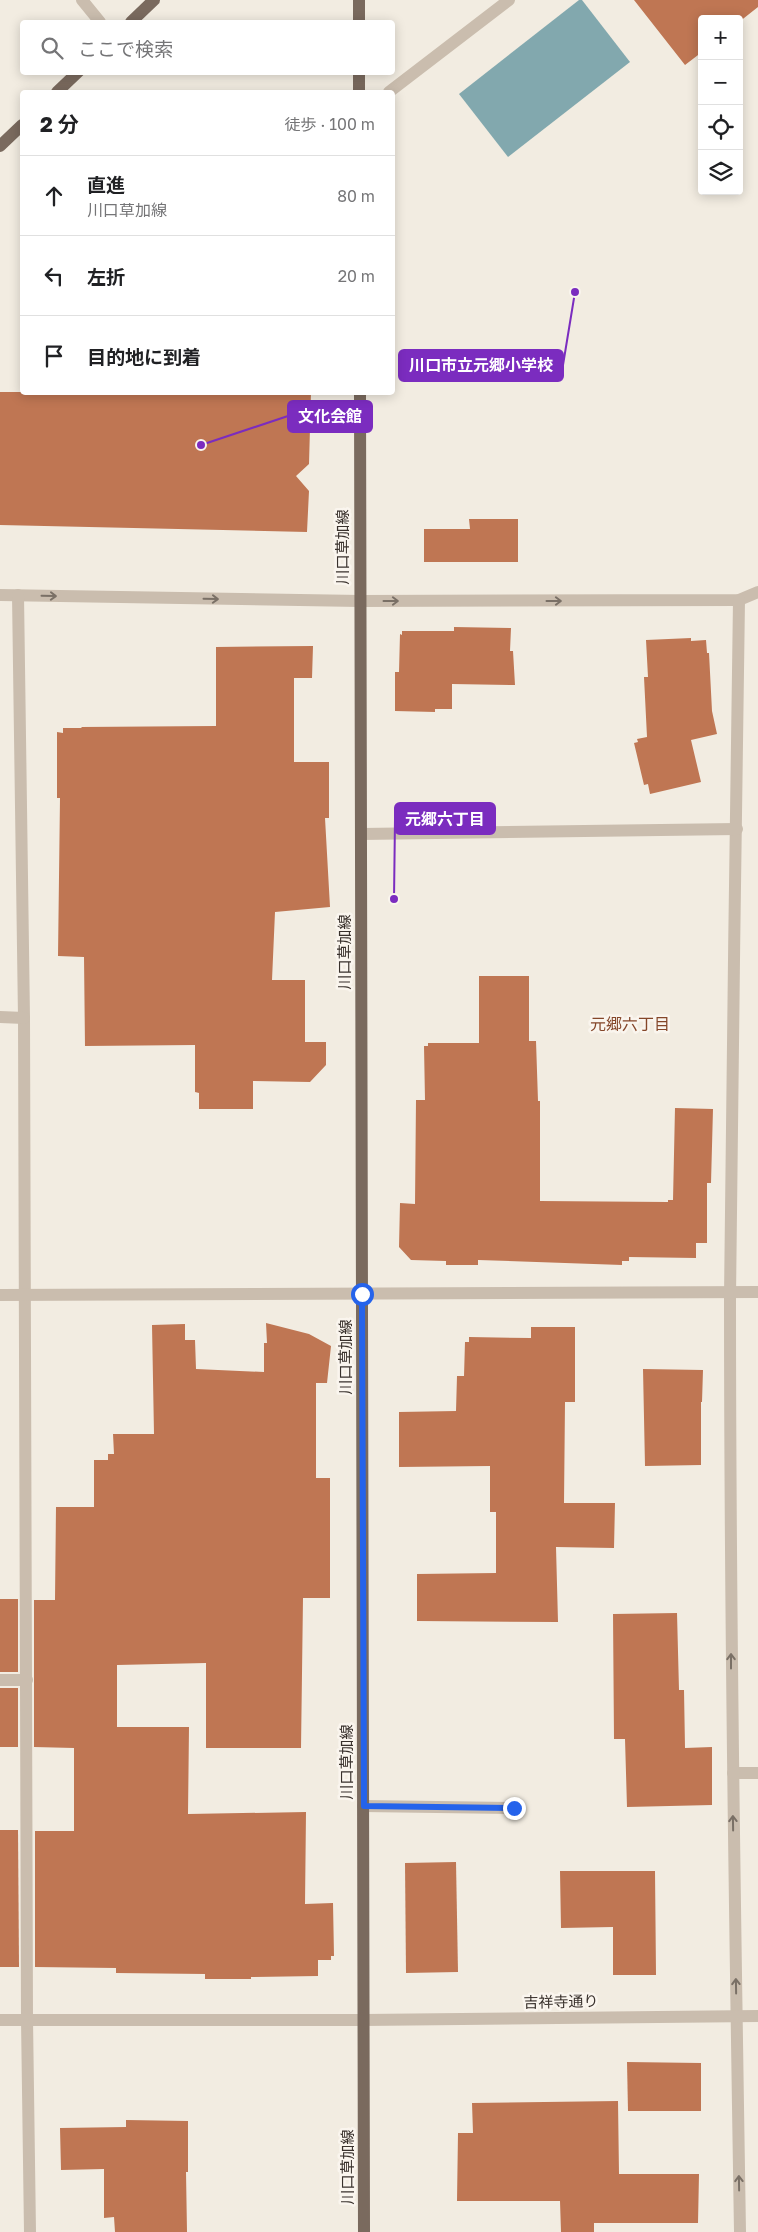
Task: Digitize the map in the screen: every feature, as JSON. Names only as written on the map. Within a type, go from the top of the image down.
[{"type":"main road","points":[[133,20],[154,0]]},
{"type":"main road","points":[[359,0],[359,20]]},
{"type":"main road","points":[[59,90],[75,75]]},
{"type":"main road","points":[[359,75],[359,90]]},
{"type":"main road","points":[[0,146],[20,126]]},
{"type":"main road","name":"川口草加線","points":[[360,395],[364,2232]]},
{"type":"street","points":[[82,0],[98,20]]},
{"type":"street","points":[[392,90],[509,0]]},
{"type":"street","points":[[0,595],[360,601],[739,600],[758,592]]},
{"type":"street","points":[[18,595],[24,1018],[27,2020],[30,2232]]},
{"type":"street","points":[[739,600],[738,829],[730,1292],[733,1773],[740,2232]]},
{"type":"street","points":[[361,834],[738,829]]},
{"type":"street","points":[[0,1017],[24,1018]]},
{"type":"street","points":[[0,1295],[758,1292]]},
{"type":"street","points":[[0,1680],[26,1680]]},
{"type":"street","points":[[733,1773],[758,1773]]},
{"type":"street","points":[[364,1806],[514,1808]]},
{"type":"street","name":"吉祥寺通り","points":[[0,2020],[364,2020],[758,2016]]},
{"type":"water","points":[[579,0],[582,0],[630,62],[508,157],[459,94]]},
{"type":"building","points":[[634,0],[758,0],[758,7],[743,19],[743,15],[698,15],[698,55],[685,65]]},
{"type":"building","points":[[0,392],[20,392],[20,395],[311,395],[309,464],[296,476],[309,491],[307,532],[0,525]]},
{"type":"building","points":[[469,519],[518,519],[518,562],[424,562],[424,529],[470,529]]},
{"type":"building","points":[[454,627],[511,628],[510,651],[513,651],[515,685],[452,684],[452,709],[435,709],[435,712],[395,711],[395,672],[399,672],[400,634],[402,635],[402,631],[454,631]]},
{"type":"building","points":[[691,638],[691,641],[706,640],[707,653],[709,653],[712,711],[717,734],[691,740],[701,782],[650,794],[648,784],[644,785],[634,743],[638,742],[637,739],[647,737],[644,677],[648,677],[646,640]]},
{"type":"building","points":[[313,646],[312,678],[294,678],[294,762],[329,762],[329,818],[325,818],[330,907],[275,912],[272,980],[305,980],[305,1042],[326,1042],[326,1065],[310,1082],[253,1081],[253,1109],[199,1109],[199,1093],[195,1092],[195,1045],[85,1046],[84,957],[58,956],[60,798],[57,798],[57,732],[63,733],[63,728],[81,727],[216,726],[216,647]]},
{"type":"building","points":[[479,976],[529,976],[529,1041],[536,1041],[538,1101],[540,1101],[540,1201],[668,1202],[668,1200],[673,1200],[675,1108],[713,1109],[711,1183],[707,1183],[707,1243],[696,1243],[696,1258],[629,1257],[629,1261],[622,1261],[622,1265],[478,1260],[478,1265],[446,1265],[446,1261],[411,1260],[399,1247],[400,1203],[415,1204],[416,1100],[425,1100],[424,1046],[428,1046],[428,1043],[479,1043]]},
{"type":"building","points":[[266,1323],[309,1334],[331,1346],[327,1383],[316,1383],[316,1478],[330,1478],[330,1598],[303,1598],[301,1748],[206,1748],[206,1663],[117,1665],[117,1727],[189,1727],[188,1814],[306,1812],[305,1904],[333,1903],[334,1956],[331,1956],[331,1960],[318,1960],[318,1976],[251,1977],[251,1979],[205,1979],[205,1974],[116,1973],[116,1968],[35,1967],[35,1831],[74,1831],[74,1748],[34,1747],[34,1600],[55,1600],[56,1507],[94,1507],[94,1460],[108,1460],[108,1454],[114,1454],[113,1434],[154,1434],[152,1325],[185,1324],[185,1340],[195,1340],[196,1369],[264,1372],[264,1343],[267,1343]]},
{"type":"building","points":[[531,1327],[575,1327],[575,1402],[565,1402],[564,1503],[615,1503],[614,1548],[556,1547],[558,1622],[417,1621],[417,1574],[496,1573],[496,1512],[490,1512],[490,1466],[399,1467],[399,1412],[456,1411],[457,1376],[464,1376],[465,1342],[469,1342],[469,1337],[531,1338]]},
{"type":"building","points":[[643,1369],[703,1370],[701,1465],[645,1466]]},
{"type":"building","points":[[0,1599],[18,1599],[18,1672],[0,1672]]},
{"type":"building","points":[[677,1613],[679,1690],[684,1690],[685,1748],[712,1747],[712,1805],[627,1807],[625,1739],[614,1739],[613,1614]]},
{"type":"building","points":[[0,1688],[18,1688],[18,1747],[0,1747]]},
{"type":"building","points":[[0,1830],[18,1830],[19,1967],[0,1967]]},
{"type":"building","points":[[456,1862],[458,1972],[406,1973],[405,1863]]},
{"type":"building","points":[[560,1871],[655,1871],[656,1975],[613,1975],[613,1927],[561,1928]]},
{"type":"building","points":[[627,2062],[701,2063],[701,2111],[628,2111]]},
{"type":"building","points":[[618,2101],[619,2174],[699,2174],[698,2223],[594,2223],[594,2232],[561,2232],[560,2201],[457,2201],[458,2133],[473,2133],[472,2103]]},
{"type":"building","points":[[126,2120],[188,2121],[188,2172],[186,2172],[187,2232],[115,2232],[114,2217],[104,2218],[104,2169],[61,2170],[60,2128],[126,2127]]},
{"type":"place","name":"川口市立元郷小学校","points":[[575,292]]},
{"type":"place","name":"文化会館","points":[[201,445]]},
{"type":"place","name":"元郷六丁目","points":[[394,899]]},
{"type":"district","name":"元郷六丁目","points":[[630,1024]]},
{"type":"route","points":[[362,1294],[364,1806],[514,1808]]}]
